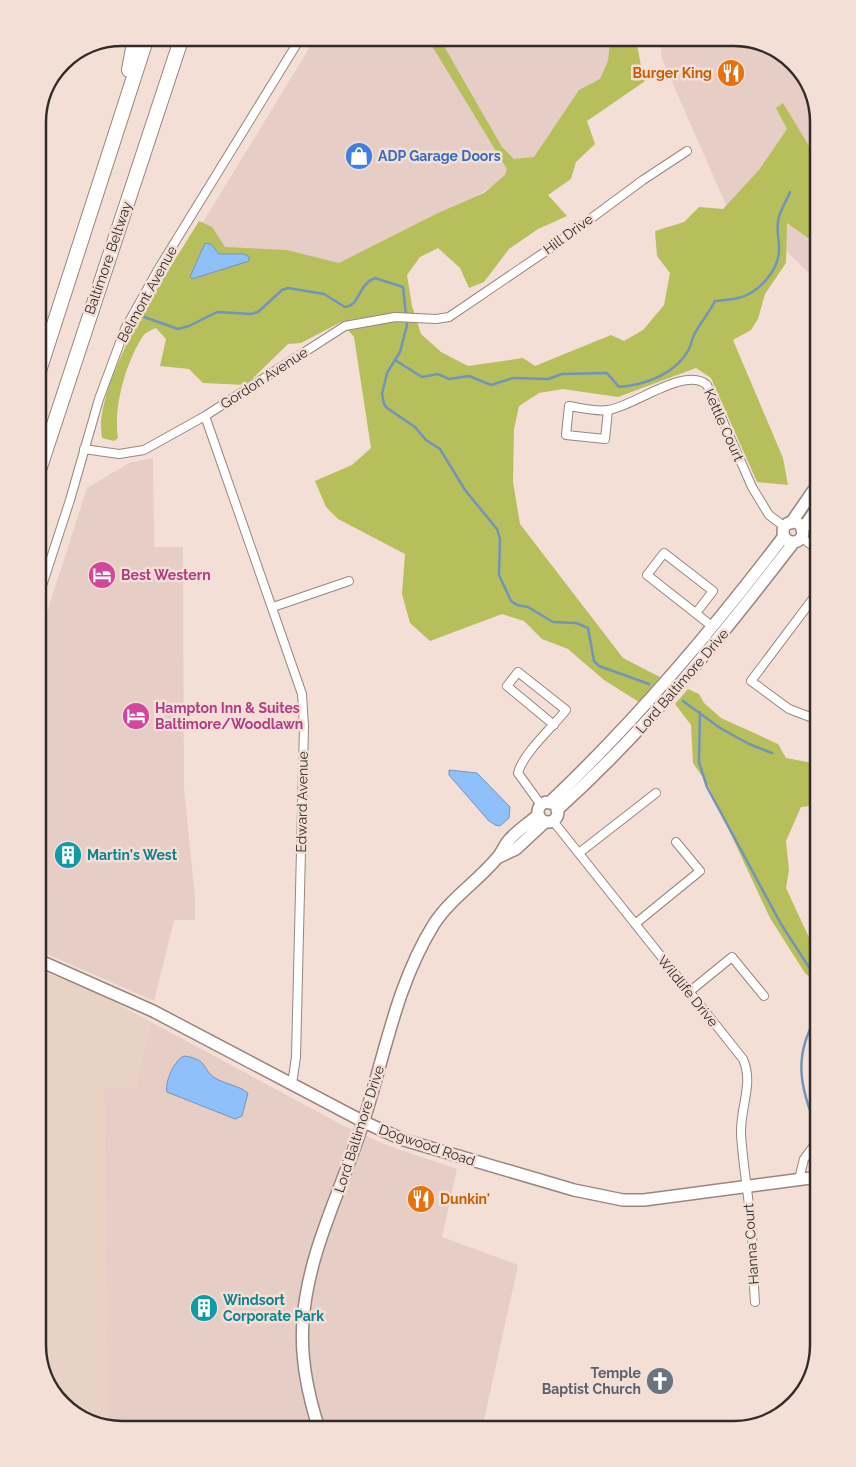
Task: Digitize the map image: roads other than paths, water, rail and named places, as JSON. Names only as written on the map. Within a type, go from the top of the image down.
[{"type":"highway","points":[[112,146],[134,46]]},
{"type":"highway","points":[[46,349],[144,46]]},
{"type":"highway","name":"Baltimore Beltway","points":[[46,449],[179,46]]},
{"type":"highway","points":[[170,77],[188,46]]},
{"type":"main road","name":"Lord Baltimore Drive","points":[[547,812],[616,755],[669,698],[736,619],[793,532],[810,496]]},
{"type":"main road","name":"Lord Baltimore Drive","points":[[316,1421],[306,1383],[303,1352],[305,1298],[320,1238],[364,1122],[409,970],[436,922],[455,898],[497,858],[516,849],[547,812],[628,726],[793,532],[810,515]]},
{"type":"main road","name":"Dogwood Road","points":[[46,964],[153,1011],[364,1122],[432,1149],[602,1197],[623,1200],[649,1200],[810,1178]]},
{"type":"street","name":"Belmont Avenue","points":[[46,574],[113,358],[129,322],[164,260],[296,46]]},
{"type":"street","name":"Hill Drive","points":[[449,317],[555,245],[636,184],[687,151]]},
{"type":"street","name":"Gordon Avenue","points":[[84,449],[120,454],[136,453],[205,416],[345,326],[376,320],[449,317]]},
{"type":"street","name":"Kettle Court","points":[[608,410],[605,439],[566,435],[569,406],[608,410],[689,379],[703,381],[707,385],[752,487],[768,515],[793,532]]},
{"type":"street","name":"Edward Avenue","points":[[205,416],[297,677],[304,710],[296,1057],[292,1084]]},
{"type":"street","points":[[793,532],[810,544]]},
{"type":"street","points":[[696,613],[713,591],[664,553],[647,575],[713,627]]},
{"type":"street","points":[[272,607],[349,581]]},
{"type":"street","points":[[810,603],[751,681],[789,709],[810,717]]},
{"type":"street","name":"Wildlife Drive","points":[[554,724],[507,686],[518,672],[566,710],[521,764],[518,773],[746,1066],[748,1085],[742,1111],[741,1133],[746,1186]]},
{"type":"street","points":[[579,853],[656,793]]},
{"type":"street","points":[[634,924],[700,871],[676,842]]},
{"type":"street","points":[[689,992],[732,957],[764,996]]},
{"type":"street","points":[[800,1179],[804,1159],[810,1151]]},
{"type":"street","name":"Hanna Court","points":[[746,1186],[752,1236],[755,1302]]},
{"type":"water","points":[[205,243],[211,244],[219,254],[244,254],[249,257],[249,261],[192,279],[190,277]]},
{"type":"water","points":[[449,770],[477,773],[510,807],[509,818],[500,826],[488,820],[449,775]]},
{"type":"water","points":[[184,1056],[198,1060],[213,1077],[248,1093],[242,1116],[235,1119],[167,1092],[167,1083],[171,1072],[177,1062]]},
{"type":"waterway","points":[[395,360],[422,377],[438,374],[449,379],[469,376],[491,385],[513,378],[548,379],[562,374],[607,373],[619,387],[639,384],[659,377],[683,358],[689,349],[696,331],[715,301],[745,296],[759,287],[771,274],[778,259],[778,221],[790,192]]},
{"type":"waterway","points":[[144,317],[178,329],[189,326],[217,312],[251,314],[258,312],[282,290],[288,288],[324,294],[345,307],[354,303],[365,285],[375,278],[403,287],[407,325],[400,352],[387,373],[382,394],[384,404],[415,427],[426,440],[440,449],[465,490],[497,529],[500,539],[499,575],[511,601],[517,605],[528,607],[553,622],[576,623],[588,628],[594,661],[599,666],[649,684]]},
{"type":"waterway","points":[[683,701],[720,728],[749,744],[772,753]]},
{"type":"waterway","points":[[700,712],[699,762],[707,787],[781,924],[810,969]]},
{"type":"waterway","points":[[810,1030],[804,1044],[802,1072],[803,1086],[810,1110]]},
{"type":"place","name":"Burger King","points":[[731,73]]},
{"type":"place","name":"ADP Garage Doors","points":[[359,156]]},
{"type":"place","name":"Best Western","points":[[102,575]]},
{"type":"place","name":"Hampton Inn & Suites Baltimore/Woodlawn","points":[[136,716]]},
{"type":"place","name":"Martin's West","points":[[68,855]]},
{"type":"place","name":"Dunkin'","points":[[421,1199]]},
{"type":"place","name":"Windsort Corporate Park","points":[[204,1308]]},
{"type":"place","name":"Temple Baptist Church","points":[[660,1381]]}]
